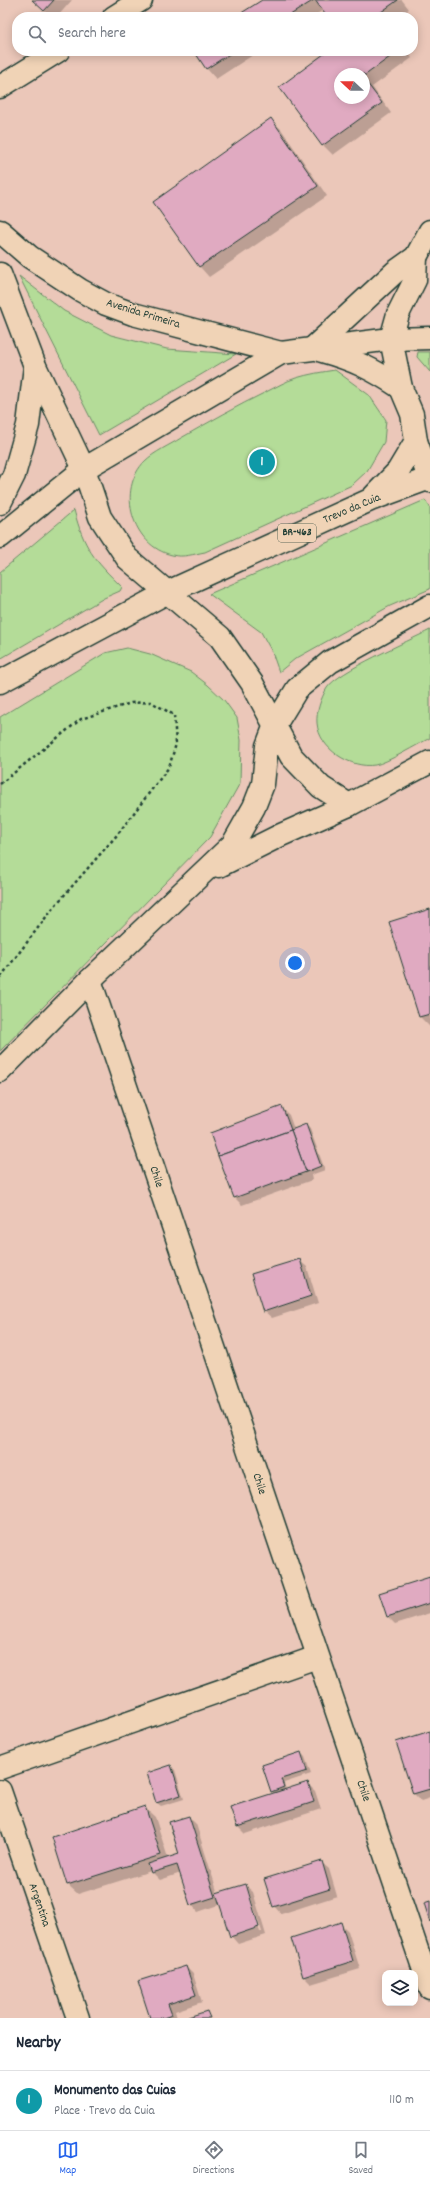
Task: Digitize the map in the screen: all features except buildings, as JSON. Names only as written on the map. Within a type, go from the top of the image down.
[{"type":"main road","points":[[122,12],[141,0]]},
{"type":"main road","points":[[0,87],[50,56]]},
{"type":"main road","name":"Avenida Primeira","points":[[0,231],[30,257],[80,290],[106,304],[133,314],[281,353]]},
{"type":"main road","points":[[313,348],[396,272],[416,257],[430,232]]},
{"type":"main road","points":[[416,257],[415,280],[398,314],[391,339],[401,388],[412,414],[416,440],[429,479]]},
{"type":"main road","points":[[0,274],[35,366],[84,469],[100,517],[127,558],[220,638],[252,683],[291,756],[321,787],[349,805]]},
{"type":"main road","points":[[0,537],[84,469],[281,353],[391,339],[430,338]]},
{"type":"main road","points":[[313,348],[357,361],[375,370],[401,388]]},
{"type":"main road","points":[[0,503],[14,475],[28,424],[35,366]]},
{"type":"main road","points":[[370,500],[398,471],[416,440]]},
{"type":"main road","name":"Trevo da Cuia","points":[[168,592],[370,500],[429,479]]},
{"type":"main road","name":"BR-463","points":[[0,682],[168,592]]},
{"type":"main road","points":[[0,1071],[90,980],[233,844],[254,807],[263,784],[267,746],[275,725],[297,689],[330,662],[430,606]]},
{"type":"main road","points":[[204,873],[281,835],[349,805],[430,762]]},
{"type":"main road","name":"Chile","points":[[90,980],[317,1657],[430,1988]]},
{"type":"main road","points":[[0,1768],[317,1657]]},
{"type":"main road","name":"Argentina","points":[[0,1791],[78,2018]]},
{"type":"path","points":[[0,784],[81,719],[131,703],[150,702],[174,715],[176,744],[169,767],[118,835],[53,908],[0,978]]},
{"type":"green space","points":[[19,276],[64,311],[111,335],[167,349],[236,354],[99,435]]},
{"type":"green space","points":[[418,352],[430,352],[430,372],[417,357]]},
{"type":"green space","points":[[335,370],[369,395],[386,420],[384,442],[367,471],[352,485],[205,552],[176,556],[158,550],[147,541],[138,529],[133,516],[130,501],[131,487],[136,473],[145,461],[157,452],[213,420],[285,382],[306,375]]},
{"type":"green space","points":[[425,500],[430,507],[430,589],[390,606],[295,659],[279,672],[272,652],[261,632],[209,594]]},
{"type":"green space","points":[[74,510],[82,534],[91,553],[122,587],[120,591],[104,598],[0,659],[0,572]]},
{"type":"green space","points":[[430,630],[430,738],[395,757],[375,765],[356,764],[330,749],[319,732],[317,723],[319,705],[327,688],[345,673],[359,665]]},
{"type":"green space","points":[[127,648],[150,654],[191,672],[224,700],[237,718],[241,740],[240,783],[210,837],[0,1051],[0,717],[105,653]]},
{"type":"place","name":"Monumento das Cuias","points":[[262,462]]}]
